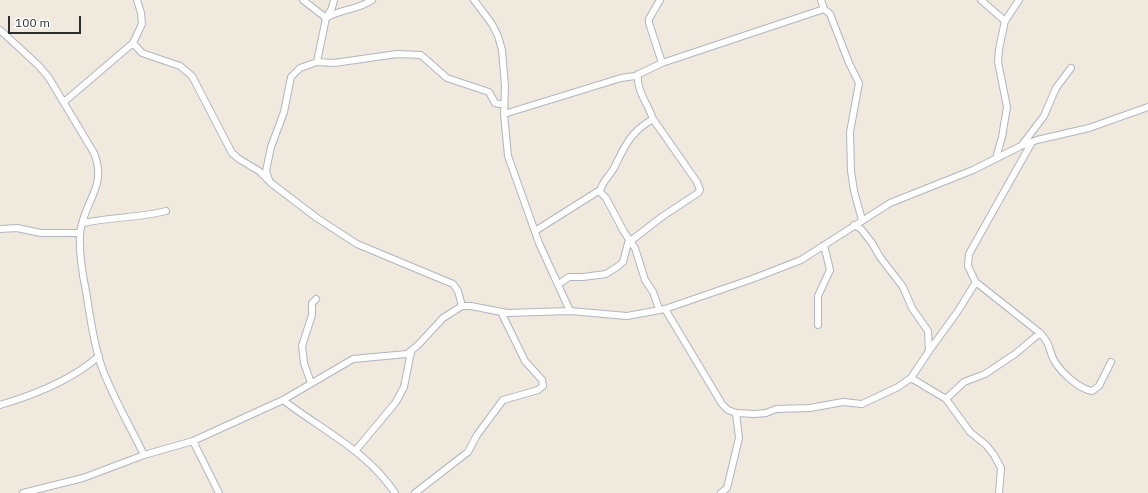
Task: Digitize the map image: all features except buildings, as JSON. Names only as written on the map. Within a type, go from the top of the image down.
[{"type":"street","points":[[64,102],[133,43],[142,24],[141,13],[137,0]]},
{"type":"street","points":[[304,0],[326,18]]},
{"type":"street","points":[[317,62],[326,18],[334,0]]},
{"type":"street","points":[[326,18],[340,11],[358,7],[372,0]]},
{"type":"street","points":[[474,0],[498,36],[504,65],[504,114],[508,156],[535,231],[570,311]]},
{"type":"street","points":[[660,0],[655,12],[649,19],[649,23],[662,63]]},
{"type":"street","points":[[820,0],[824,10],[830,14],[849,63],[859,83],[850,132],[851,170],[854,191],[862,220]]},
{"type":"street","points":[[981,0],[1005,21]]},
{"type":"street","points":[[996,158],[1002,137],[1007,107],[998,62],[998,49],[1005,21],[1018,0]]},
{"type":"street","points":[[504,114],[638,74],[662,63],[824,10]]},
{"type":"street","points":[[0,30],[39,66],[64,102],[94,153],[99,165],[98,182],[80,233],[82,269],[99,356],[144,455]]},
{"type":"street","points":[[133,43],[142,54],[180,66],[192,76],[232,153],[239,159],[259,171],[271,183],[317,218],[357,244],[453,284],[458,291],[462,306]]},
{"type":"street","points":[[271,183],[267,174],[269,154],[284,112],[291,77],[300,68],[317,62],[334,64],[397,54],[421,55],[447,78],[488,92],[495,103],[504,105]]},
{"type":"street","points":[[1021,146],[1044,116],[1056,88],[1070,68]]},
{"type":"street","points":[[559,284],[569,278],[606,274],[617,267],[624,262],[628,243],[672,209],[692,199],[700,190],[680,157],[652,119],[649,108],[638,86],[638,74]]},
{"type":"street","points":[[23,493],[47,490],[144,455],[193,441],[283,400],[353,359],[402,356],[411,352],[443,318],[462,306],[478,307],[501,312],[570,311],[627,316],[662,309],[782,268],[801,260],[890,203],[957,177],[1021,146],[1089,128],[1148,107]]},
{"type":"street","points":[[535,231],[600,190],[614,168],[629,139],[637,130],[652,119]]},
{"type":"street","points":[[1032,142],[970,254],[968,266],[976,283],[979,283],[1040,333],[1048,342],[1054,359],[1061,369],[1088,390],[1092,391],[1099,386],[1111,362]]},
{"type":"street","points":[[600,190],[637,253],[645,280],[662,309],[722,404],[728,410],[736,413],[761,413],[776,409],[810,408],[843,402],[862,404],[898,387],[911,378],[976,283]]},
{"type":"street","points":[[83,223],[102,219],[154,214],[166,211]]},
{"type":"street","points":[[854,225],[861,229],[872,243],[880,257],[907,293],[912,308],[928,331],[929,351]]},
{"type":"street","points":[[0,229],[17,228],[42,233],[80,233]]},
{"type":"street","points":[[818,325],[818,296],[830,270],[824,245]]},
{"type":"street","points":[[311,383],[304,363],[302,346],[312,315],[312,303],[316,299]]},
{"type":"street","points":[[415,493],[468,452],[477,435],[503,400],[538,390],[543,386],[542,380],[525,361],[501,312]]},
{"type":"street","points":[[946,399],[964,382],[985,374],[1015,354],[1040,333]]},
{"type":"street","points":[[356,450],[396,402],[404,387],[411,352]]},
{"type":"street","points":[[0,405],[26,397],[54,384],[87,365],[99,356]]},
{"type":"street","points":[[911,378],[946,399],[970,432],[986,445],[999,462],[1001,468],[999,493]]},
{"type":"street","points":[[283,400],[356,450],[375,468],[395,493]]},
{"type":"street","points":[[721,493],[727,488],[739,438],[736,413]]},
{"type":"street","points":[[193,441],[220,493]]}]
